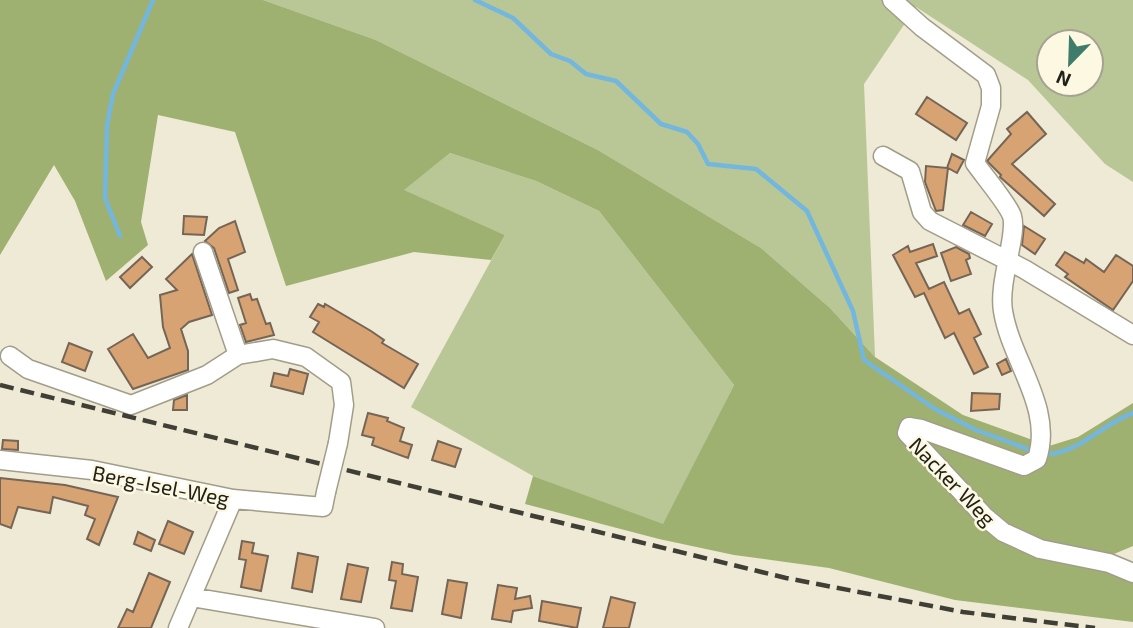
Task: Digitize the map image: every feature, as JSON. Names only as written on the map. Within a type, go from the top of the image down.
[{"type":"street","name":"Nacker Weg","points":[[892,0],[922,27],[986,75],[991,88],[991,106],[975,159],[1012,214],[1002,296],[1009,338],[1042,427],[1037,459],[1030,465],[1021,466],[925,430],[909,427],[907,433],[985,517],[1003,532],[1040,549],[1109,563],[1133,573]]},
{"type":"street","points":[[883,156],[910,172],[926,219],[1005,260],[1133,335]]},
{"type":"street","points":[[10,356],[28,369],[131,405],[207,375],[238,355],[203,252]]},
{"type":"street","name":"Berg-Isel-Weg","points":[[0,460],[92,470],[233,499],[325,500],[344,405],[341,382],[306,357],[282,349],[238,355]]},
{"type":"street","points":[[178,628],[233,499]]},
{"type":"street","points":[[191,597],[375,628]]},
{"type":"green space","points":[[0,0],[263,0],[376,40],[598,150],[761,248],[830,308],[875,357],[963,415],[1049,446],[1078,437],[1133,403],[1133,546],[1114,554],[1133,567],[1133,622],[955,600],[829,568],[734,555],[659,539],[525,504],[533,476],[663,524],[734,385],[599,211],[536,181],[450,153],[404,190],[505,235],[491,260],[414,252],[286,286],[235,132],[158,115],[141,222],[148,245],[106,281],[75,201],[54,165],[0,255]]},
{"type":"green space","points":[[263,0],[1133,0],[1133,182],[1105,164],[1044,98],[1105,98],[1105,28],[1035,28],[1035,88],[1028,80],[916,7],[864,84],[875,357],[830,308],[761,248],[598,150],[376,40]]},
{"type":"green space","points":[[450,153],[536,181],[599,211],[734,385],[663,525],[533,476],[411,407],[505,235],[403,190]]},
{"type":"building","points":[[927,97],[967,123],[956,140],[916,114]]},
{"type":"building","points":[[1027,112],[1046,134],[1012,164],[1055,204],[1044,216],[1000,177],[987,161],[1011,134],[1007,129]]},
{"type":"building","points":[[952,154],[964,160],[957,173],[948,168],[943,210],[936,211],[925,182],[926,166],[947,168]]},
{"type":"building","points":[[971,212],[992,224],[985,236],[963,225]]},
{"type":"building","points":[[184,216],[207,217],[204,235],[183,234]]},
{"type":"building","points":[[235,221],[245,252],[228,259],[238,290],[229,293],[214,248],[205,241],[219,228]]},
{"type":"building","points":[[1024,226],[1045,239],[1035,254],[1022,245]]},
{"type":"building","points":[[933,244],[937,256],[916,263],[929,289],[944,282],[959,314],[969,309],[981,334],[974,338],[988,367],[974,374],[954,333],[945,338],[924,293],[915,297],[893,255],[908,246],[910,252]]},
{"type":"building","points":[[956,247],[969,254],[970,258],[966,260],[971,274],[951,281],[941,253]]},
{"type":"building","points":[[1065,252],[1084,263],[1086,259],[1104,272],[1116,255],[1133,266],[1133,281],[1113,310],[1065,277],[1068,274],[1056,265]]},
{"type":"building","points":[[192,254],[212,315],[189,322],[181,329],[188,351],[188,370],[133,389],[108,349],[133,334],[148,358],[170,348],[163,327],[160,295],[177,290],[166,279]]},
{"type":"building","points":[[142,257],[152,267],[130,288],[120,277]]},
{"type":"building","points":[[250,294],[252,300],[257,299],[266,324],[270,323],[274,335],[246,342],[240,325],[246,323],[238,298]]},
{"type":"building","points":[[318,304],[324,307],[325,304],[371,331],[384,340],[382,343],[418,364],[404,388],[313,332],[319,322],[310,317]]},
{"type":"building","points":[[69,343],[92,352],[85,371],[62,362]]},
{"type":"building","points":[[1006,359],[1011,371],[1002,375],[997,364]]},
{"type":"building","points":[[290,369],[308,374],[303,394],[271,386],[274,373],[288,376]]},
{"type":"building","points":[[972,393],[1000,394],[999,409],[971,411]]},
{"type":"building","points":[[187,395],[187,410],[173,410],[174,400]]},
{"type":"building","points":[[368,413],[388,418],[387,421],[404,428],[400,441],[412,445],[408,458],[372,445],[374,438],[362,435]]},
{"type":"building","points":[[3,440],[18,441],[18,450],[2,449]]},
{"type":"building","points":[[438,441],[461,449],[455,467],[432,460]]},
{"type":"building","points":[[0,478],[65,485],[118,497],[99,545],[87,539],[95,519],[85,515],[88,506],[53,497],[50,513],[18,507],[11,528],[0,524]]},
{"type":"building","points":[[168,521],[193,532],[184,554],[159,544]]},
{"type":"building","points":[[138,532],[155,540],[151,551],[134,544]]},
{"type":"building","points":[[242,541],[254,543],[252,553],[268,556],[261,591],[241,587],[246,560],[239,559]]},
{"type":"building","points":[[298,553],[318,557],[312,592],[292,588]]},
{"type":"building","points":[[392,562],[403,564],[402,574],[418,577],[412,611],[391,608],[396,581],[389,580]]},
{"type":"building","points":[[348,564],[368,568],[361,602],[341,599]]},
{"type":"building","points":[[149,573],[170,582],[151,628],[118,628],[127,609],[133,612]]},
{"type":"building","points":[[448,580],[467,583],[461,618],[442,614]]},
{"type":"building","points":[[498,585],[517,588],[515,599],[530,596],[532,608],[513,611],[511,622],[492,619]]},
{"type":"building","points":[[611,597],[635,603],[629,628],[603,628]]},
{"type":"building","points":[[542,601],[581,608],[577,628],[539,621]]},
{"type":"waterway","points":[[120,236],[105,198],[107,126],[113,94],[153,0]]},
{"type":"waterway","points":[[475,0],[513,18],[551,54],[570,61],[586,74],[616,81],[661,124],[687,132],[698,144],[708,164],[756,169],[807,211],[853,311],[864,360],[935,409],[976,430],[1033,451]]},
{"type":"waterway","points":[[1051,454],[1073,447],[1133,413]]},
{"type":"railway","points":[[0,385],[786,578],[963,612],[1095,628]]}]
